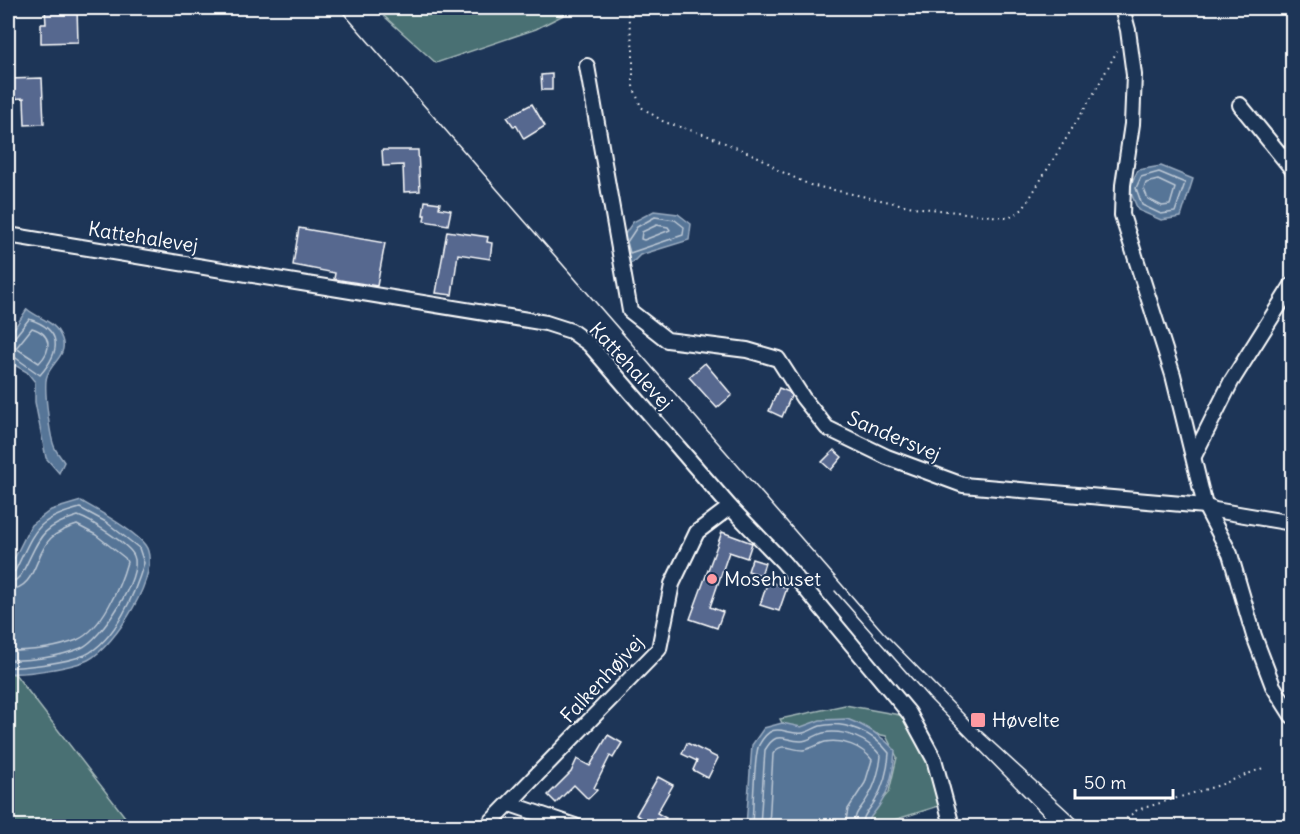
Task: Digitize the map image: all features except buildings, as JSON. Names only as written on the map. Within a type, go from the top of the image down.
[{"type":"street","points":[[1122,8],[1128,30],[1134,75],[1132,124],[1123,185],[1122,215],[1173,375],[1205,506],[1230,554],[1254,636],[1273,686],[1293,716]]},
{"type":"street","name":"Sandersvej","points":[[587,66],[630,310],[666,339],[747,350],[778,359],[803,398],[827,428],[887,457],[963,485],[1205,506],[1215,510],[1293,524]]},
{"type":"street","points":[[1239,105],[1293,169]]},
{"type":"street","name":"Kattehalevej","points":[[8,235],[546,323],[571,331],[589,344],[730,507],[783,562],[909,713],[934,759],[952,826]]},
{"type":"street","points":[[1194,456],[1231,382],[1293,285]]},
{"type":"street","name":"Falkenhøjvej","points":[[487,826],[659,649],[672,585],[697,532],[730,507]]},
{"type":"street","points":[[510,804],[575,826]]},
{"type":"path","points":[[629,8],[633,49],[633,86],[642,107],[664,122],[706,135],[750,153],[778,170],[810,184],[913,207],[1009,218],[1023,209],[1094,93],[1116,51]]},
{"type":"path","points":[[1117,826],[1137,810],[1220,785],[1263,768]]},
{"type":"green space","points":[[375,8],[577,8],[536,29],[436,63]]},
{"type":"green space","points":[[8,673],[15,674],[132,826],[8,826]]},
{"type":"green space","points":[[845,705],[916,718],[942,805],[875,826],[859,826],[889,792],[897,757],[886,736],[822,722],[788,734],[780,719]]},
{"type":"water","points":[[1161,166],[1193,179],[1181,217],[1161,220],[1138,210],[1129,188],[1138,170]]},
{"type":"water","points":[[654,211],[678,214],[691,224],[689,240],[640,255],[632,263],[626,263],[620,241],[633,222]]},
{"type":"water","points":[[27,309],[47,321],[62,339],[63,350],[49,371],[46,381],[52,441],[64,462],[59,473],[46,458],[35,402],[35,382],[27,372],[11,363],[8,358],[8,338]]},
{"type":"water","points":[[81,501],[124,527],[145,545],[149,557],[148,572],[142,589],[111,640],[88,660],[49,670],[8,673],[8,571],[31,525],[51,510]]},
{"type":"water","points":[[847,719],[873,732],[895,750],[889,786],[867,826],[746,826],[752,745],[764,728],[782,723],[801,727],[820,720]]},
{"type":"tram line","points":[[339,8],[883,632],[973,724],[1084,826]]},
{"type":"tram line","points":[[835,591],[930,699],[1054,826]]},
{"type":"place","name":"Mosehuset","points":[[712,579]]},
{"type":"place","name":"Høvelte","points":[[978,720]]}]
